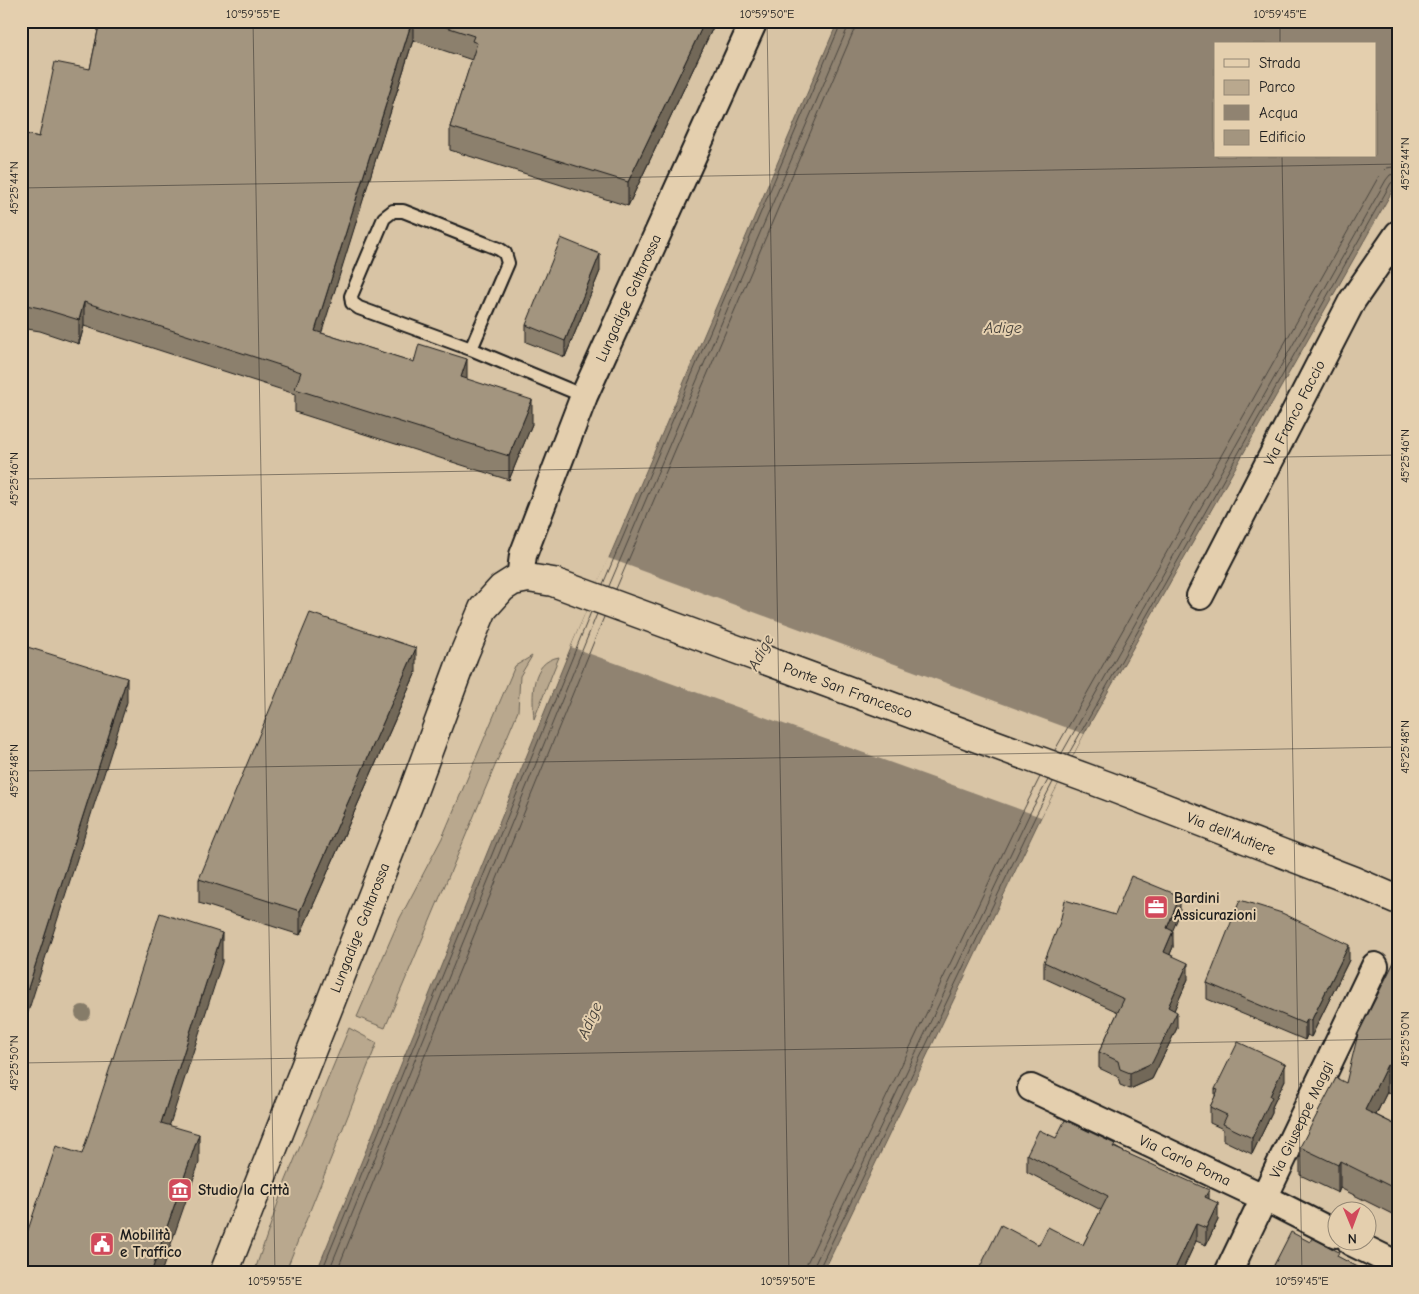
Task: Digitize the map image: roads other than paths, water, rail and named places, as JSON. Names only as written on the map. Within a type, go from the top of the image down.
[{"type":"main road","name":"Ponte San Francesco","points":[[511,584],[528,578],[553,582],[1108,786]]},
{"type":"main road","name":"Lungadige Galtarossa","points":[[224,1273],[406,809],[464,654],[483,609],[511,584]]},
{"type":"main road","name":"Via dell'Autiere","points":[[1108,786],[1354,881],[1398,900]]},
{"type":"main road","name":"Via dell'Autiere","points":[[1354,881],[1398,888]]},
{"type":"street","name":"Lungadige Galtarossa","points":[[511,584],[584,396],[754,21]]},
{"type":"street","name":"Via Franco Faccio","points":[[1200,596],[1352,301],[1398,234]]},
{"type":"street","name":"Via Giuseppe Maggi","points":[[1228,1273],[1375,966]]},
{"type":"street","name":"Via Carlo Poma","points":[[1031,1088],[1326,1229]]},
{"type":"street","points":[[1371,1252],[1398,1265]]},
{"type":"lane","points":[[471,349],[508,263],[506,253],[403,211],[393,211],[384,218],[351,296],[352,303],[358,308],[471,349],[584,396]]},
{"type":"water","name":"Adige","points":[[838,21],[1398,21],[1398,181],[1084,734],[1041,817],[823,1273],[316,1273],[571,647]]},
{"type":"place","name":"Bardini Assicurazioni","points":[[1156,907]]},
{"type":"place","name":"Studio la Città","points":[[180,1190]]},
{"type":"place","name":"Mobilità e Traffico","points":[[102,1244]]}]
